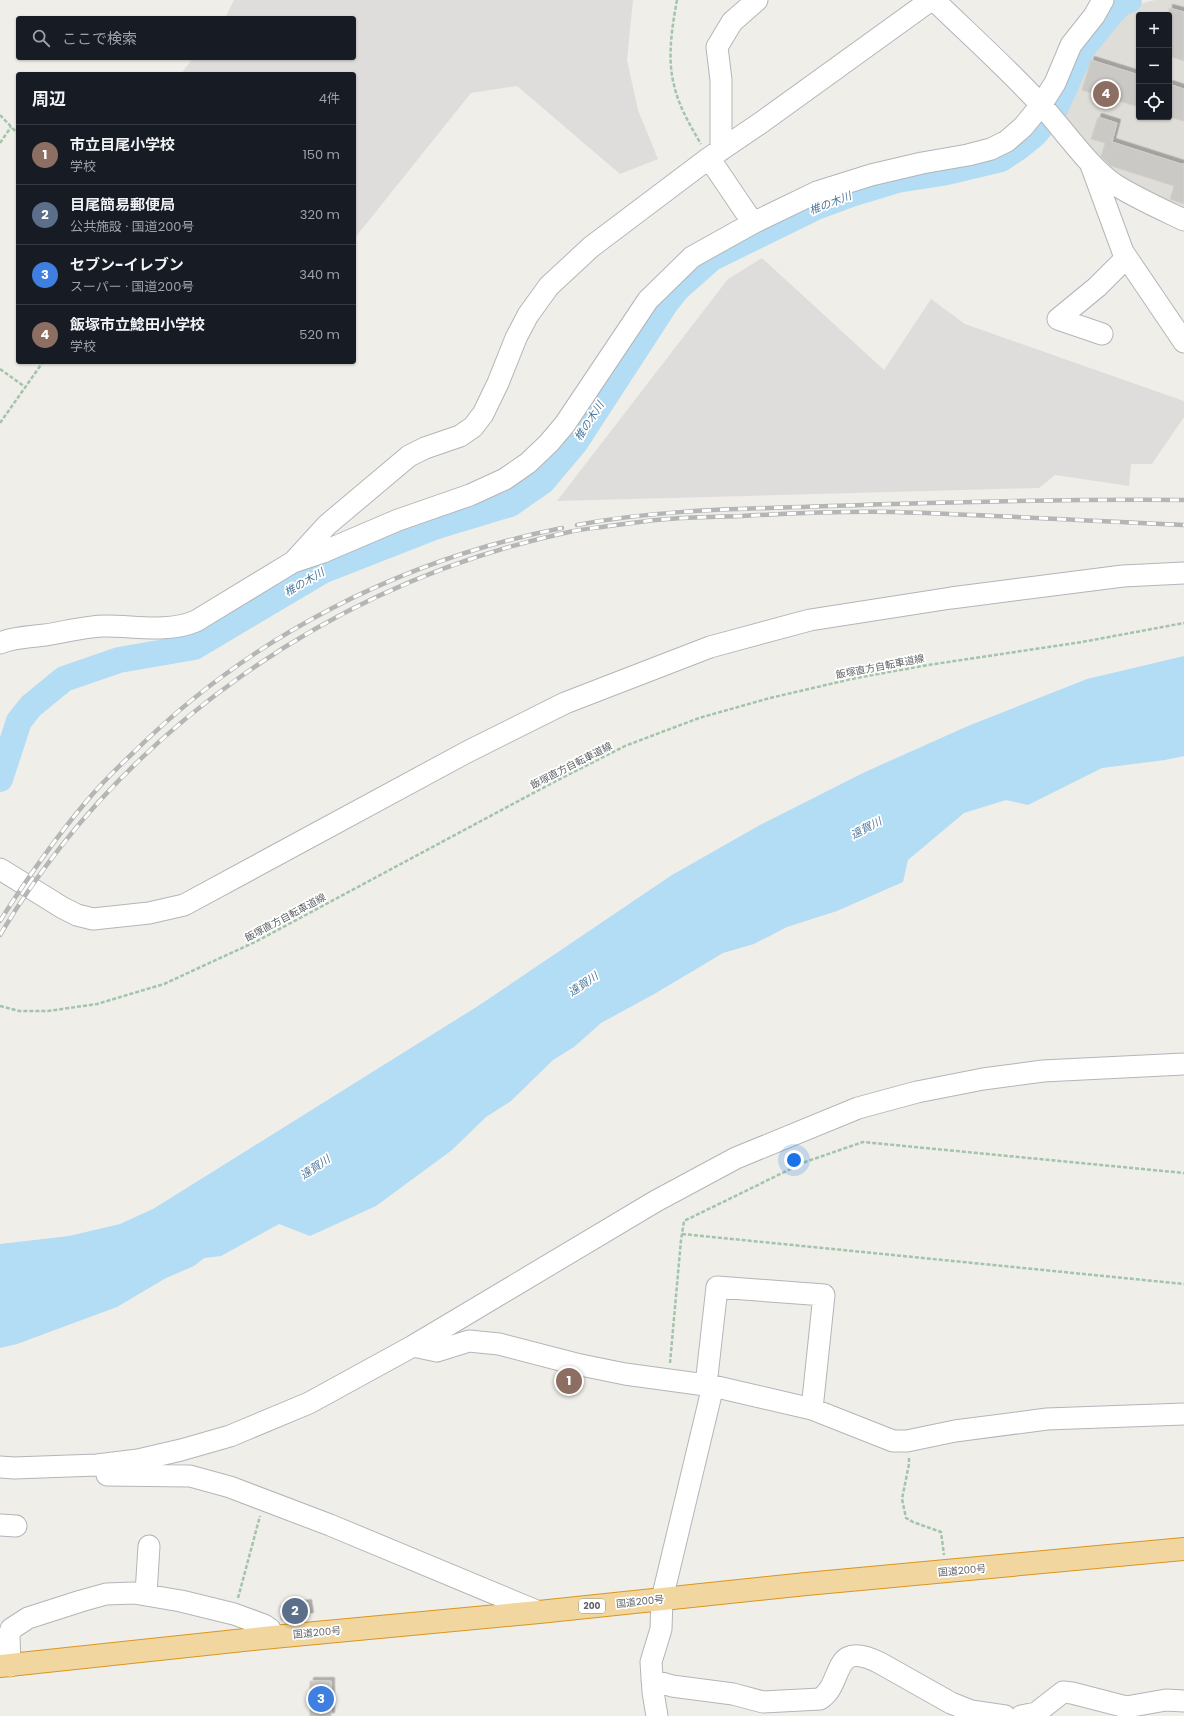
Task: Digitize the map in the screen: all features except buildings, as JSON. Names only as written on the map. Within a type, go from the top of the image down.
[{"type":"highway","name":"国道200号","points":[[5,1666],[273,1636],[539,1612],[662,1598],[1184,1549]]},
{"type":"street","points":[[753,223],[715,154],[721,80],[717,47],[732,22],[757,0]]},
{"type":"street","points":[[293,562],[327,525],[408,456],[425,448],[460,436],[473,427],[483,414],[528,315],[549,286],[590,247],[715,154],[932,0],[991,54],[1041,105],[1090,161],[1113,183],[1152,205],[1184,220]]},
{"type":"street","points":[[0,643],[10,639],[104,626],[162,628],[183,627],[196,621],[293,562],[322,552],[398,520],[470,495],[505,478],[528,463],[549,443],[565,424],[648,300],[692,257],[753,223],[817,192],[871,175],[991,149],[1007,141],[1023,127],[1041,105],[1055,83],[1071,45],[1094,16],[1103,0]]},
{"type":"street","points":[[1090,161],[1126,258],[1184,342]]},
{"type":"street","points":[[1102,334],[1058,319],[1097,288],[1126,258]]},
{"type":"street","points":[[0,869],[63,908],[77,915],[93,919],[149,913],[184,905],[467,752],[564,703],[710,647],[810,620],[951,598],[1123,576],[1184,573]]},
{"type":"street","points":[[5,1471],[55,1466],[97,1465],[138,1460],[230,1436],[309,1403],[413,1346],[656,1201],[729,1161],[858,1108],[917,1092],[983,1079],[1043,1071],[1184,1064]]},
{"type":"street","points":[[657,1716],[651,1662],[661,1629],[662,1598],[709,1386],[717,1287],[824,1295],[812,1409]]},
{"type":"street","points":[[413,1346],[437,1351],[469,1341],[482,1341],[499,1344],[576,1364],[624,1374],[709,1386],[812,1409],[877,1436],[893,1441],[907,1441],[954,1431],[1046,1419],[1184,1414]]},
{"type":"street","points":[[55,1466],[87,1474],[190,1476],[230,1487],[330,1525],[539,1612]]},
{"type":"street","points":[[146,1594],[149,1546]]},
{"type":"street","points":[[5,1666],[11,1629],[28,1618],[106,1594],[146,1594],[234,1614],[264,1624],[270,1629],[273,1636]]},
{"type":"street","points":[[652,1680],[672,1686],[733,1694],[763,1702],[820,1699],[826,1695],[838,1669],[844,1662],[851,1657],[859,1656],[870,1658],[880,1663],[951,1703],[971,1711],[1005,1716]]},
{"type":"street","points":[[1021,1716],[1036,1713],[1063,1692],[1126,1707],[1166,1700],[1184,1701]]},
{"type":"path","points":[[677,0],[670,56],[674,85],[686,119],[715,154]]},
{"type":"path","points":[[0,115],[16,132]]},
{"type":"path","points":[[0,143],[11,127]]},
{"type":"path","points":[[0,423],[42,364]]},
{"type":"path","points":[[0,369],[25,387]]},
{"type":"path","name":"飯塚直方自転車道線","points":[[0,1006],[19,1011],[48,1011],[97,1004],[164,984],[257,941],[552,783],[625,746],[699,718],[770,698],[856,678],[928,665],[1082,642],[1184,623]]},
{"type":"path","points":[[668,1380],[684,1220],[805,1162],[863,1142],[1184,1173]]},
{"type":"path","points":[[682,1234],[1184,1284]]},
{"type":"path","points":[[907,1441],[910,1464],[902,1498],[906,1518],[912,1522],[941,1532],[946,1572]]},
{"type":"path","points":[[234,1614],[264,1500]]},
{"type":"shaded area","points":[[234,0],[633,0],[627,60],[638,110],[658,159],[620,174],[517,86],[471,93],[356,237],[356,72],[182,72],[192,60],[356,60],[356,16],[226,16]]},
{"type":"shaded area","points":[[1155,0],[1184,0],[1184,211],[1110,173],[1062,119],[1084,71],[1101,42],[1119,17],[1143,3]]},
{"type":"shaded area","points":[[762,258],[884,370],[931,299],[965,324],[1184,401],[1184,417],[1152,464],[1131,464],[1129,486],[1055,475],[1039,488],[557,501],[728,279]]},
{"type":"water","name":"遠賀川","points":[[1184,656],[1184,756],[1165,760],[1102,768],[1028,805],[1006,800],[964,813],[908,860],[903,882],[837,911],[787,927],[754,944],[723,953],[656,993],[601,1023],[574,1047],[553,1060],[511,1101],[486,1117],[452,1150],[376,1206],[310,1236],[279,1224],[221,1256],[204,1258],[194,1266],[166,1278],[117,1307],[17,1344],[0,1348],[0,1244],[69,1236],[120,1224],[153,1209],[478,1006],[672,875],[760,825],[865,772],[968,726],[1087,679]]},
{"type":"waterway","name":"椎の木川","points":[[0,779],[19,721],[31,706],[64,679],[119,660],[194,647],[322,571],[437,526],[510,504],[543,481],[575,443],[666,303],[678,288],[712,258],[816,207],[851,194],[897,180],[942,173],[1001,159],[1035,134],[1056,107],[1082,49],[1121,3],[1129,0]]},
{"type":"waterway","name":"椎の木川","points":[[1107,18],[1112,4]]},
{"type":"railway","points":[[577,525],[640,516],[734,509],[1007,501],[1184,500]]},
{"type":"railway","points":[[0,935],[50,861],[108,792],[172,730],[243,675],[319,627],[399,587],[482,555],[574,531],[653,520],[819,512],[896,512],[1184,525]]},
{"type":"railway","points":[[0,921],[51,846],[97,790],[128,758],[179,710],[228,673],[278,639],[332,608],[387,582],[444,560],[502,542],[562,528]]},
{"type":"place","name":"飯塚市立鯰田小学校","points":[[1106,94]]},
{"type":"place","name":"市立目尾小学校","points":[[569,1381]]},
{"type":"place","name":"目尾簡易郵便局","points":[[295,1611]]},
{"type":"place","name":"セブン-イレブン","points":[[321,1699]]}]
